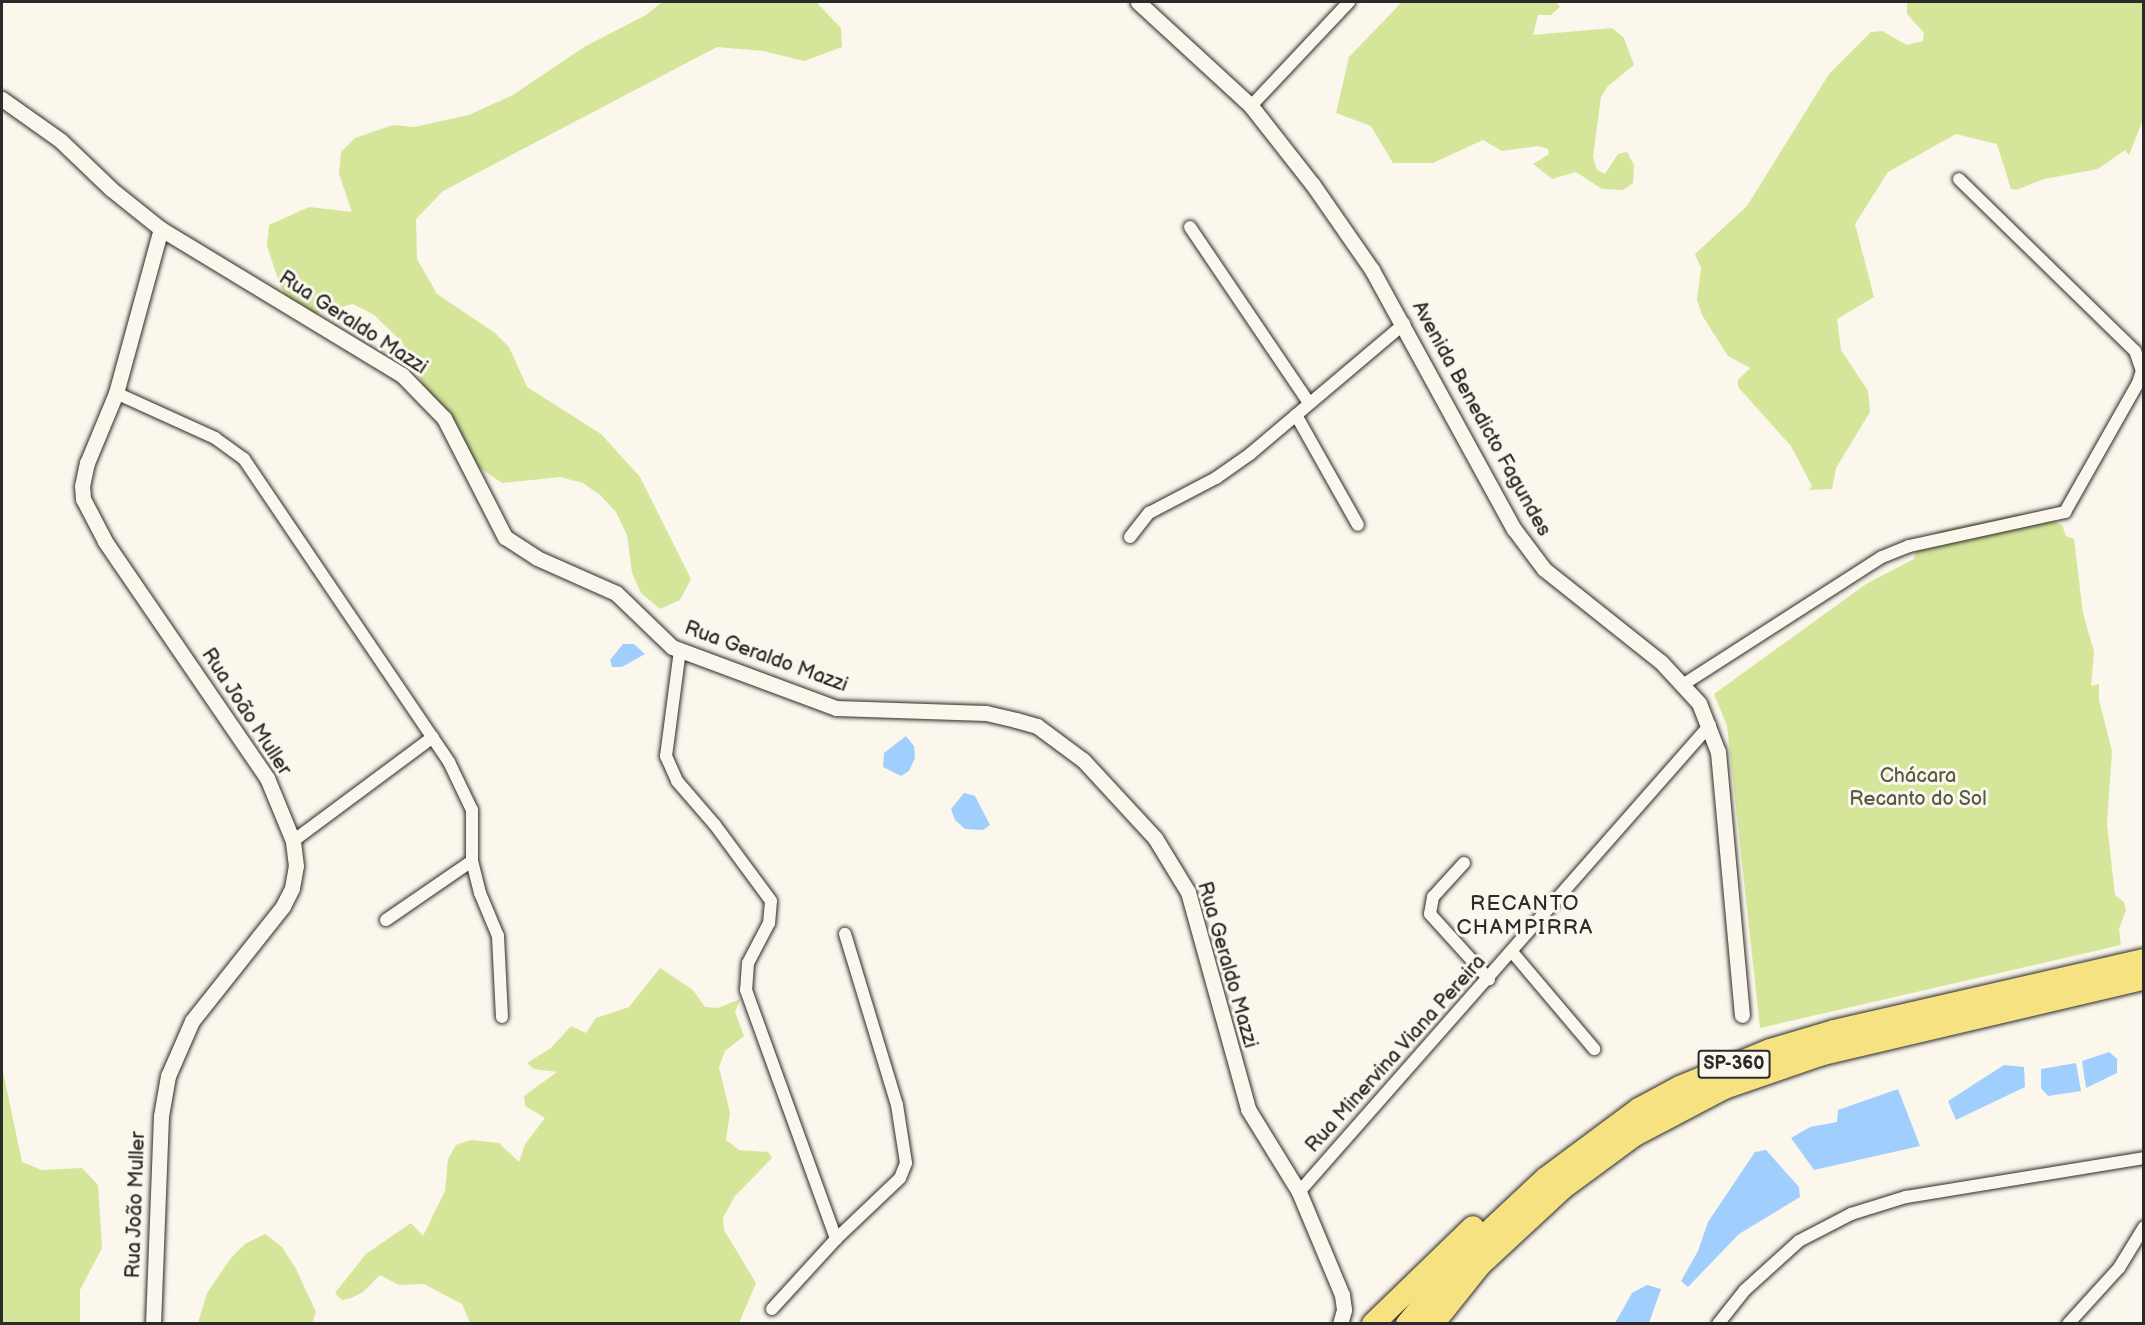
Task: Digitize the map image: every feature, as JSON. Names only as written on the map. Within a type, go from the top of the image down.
[{"type":"highway","name":"SP-360","points":[[1407,1323],[1469,1250],[1554,1183],[1639,1109],[1680,1087],[1770,1050],[1834,1031],[2144,960]]},
{"type":"highway","name":"SP-360","points":[[1433,1323],[1480,1265],[1554,1183],[1635,1135],[1715,1092],[1763,1072],[1940,1024],[2144,979]]},
{"type":"highway","points":[[1373,1323],[1499,1204],[1554,1183]]},
{"type":"highway","points":[[1453,1323],[1554,1183]]},
{"type":"street","name":"Avenida Benedicto Fagundes","points":[[1138,2],[1251,106],[1319,194],[1404,324],[1527,547],[1565,588],[1684,684],[1710,725],[1722,790],[1742,1015]]},
{"type":"street","points":[[1251,106],[1349,2]]},
{"type":"street","name":"Rua Geraldo Mazzi","points":[[2,99],[61,141],[111,189],[161,229],[402,375],[444,418],[505,537],[537,558],[616,593],[664,640],[680,650],[836,708],[986,713],[1016,720],[1037,726],[1083,760],[1120,797],[1174,864],[1197,921],[1223,1030],[1248,1109],[1299,1192],[1342,1295],[1344,1310],[1340,1323]]},
{"type":"street","points":[[1684,684],[1882,556],[1974,530],[2065,512],[2138,383],[2142,371],[2135,351],[1959,179]]},
{"type":"street","points":[[1190,227],[1309,403]]},
{"type":"street","name":"Rua João Muller","points":[[153,1323],[161,1116],[168,1076],[192,1021],[283,906],[292,888],[296,866],[293,841],[267,778],[105,541],[84,499],[82,486],[87,463],[116,393],[161,229]]},
{"type":"street","points":[[1130,537],[1149,513],[1231,468],[1404,324]]},
{"type":"street","points":[[116,393],[215,438],[244,459],[433,737],[472,810],[472,861],[480,893],[498,936],[502,1017]]},
{"type":"street","points":[[1296,415],[1358,525]]},
{"type":"street","points":[[680,650],[666,756],[677,781],[715,825],[771,901],[769,923],[748,963],[747,990],[836,1239]]},
{"type":"street","name":"Rua Minervina Viana Pereira","points":[[1299,1192],[1513,952],[1710,725]]},
{"type":"street","points":[[293,841],[433,737]]},
{"type":"street","points":[[386,920],[472,861]]},
{"type":"street","points":[[1464,863],[1433,897],[1430,914],[1489,979]]},
{"type":"street","points":[[772,1309],[836,1239],[900,1178],[906,1153],[897,1105],[844,934]]},
{"type":"street","points":[[1513,952],[1594,1049]]},
{"type":"street","points":[[1719,1323],[1745,1290],[1799,1241],[1851,1215],[1906,1197],[2141,1161]]},
{"type":"street","points":[[2068,1323],[2119,1268],[2144,1227]]},
{"type":"green space","points":[[662,2],[816,2],[841,28],[842,47],[804,61],[763,51],[717,47],[443,191],[416,219],[417,259],[437,294],[495,333],[509,347],[527,387],[601,434],[640,477],[691,579],[680,600],[660,609],[641,593],[632,573],[627,535],[616,512],[600,495],[583,483],[560,477],[502,483],[480,468],[451,441],[402,342],[374,315],[353,304],[313,314],[294,307],[281,288],[267,246],[269,225],[309,207],[352,212],[339,174],[341,152],[355,138],[393,125],[414,127],[469,115],[513,95],[584,47],[646,15]]},
{"type":"green space","points":[[1402,2],[1556,2],[1560,7],[1551,15],[1538,15],[1533,35],[1612,28],[1624,38],[1634,65],[1608,86],[1601,97],[1593,157],[1597,170],[1605,174],[1618,154],[1627,152],[1634,165],[1633,183],[1623,190],[1602,189],[1576,172],[1552,179],[1533,164],[1549,154],[1548,149],[1538,146],[1502,151],[1483,140],[1433,163],[1393,163],[1371,126],[1336,113],[1349,57]]},
{"type":"green space","points":[[1907,2],[2143,2],[2143,120],[2129,155],[2125,150],[2098,169],[2044,179],[2016,190],[2011,189],[1997,144],[1956,134],[1888,172],[1855,224],[1874,297],[1837,319],[1841,350],[1868,391],[1870,412],[1836,468],[1832,489],[1809,490],[1812,486],[1791,446],[1738,387],[1738,380],[1750,368],[1728,356],[1702,315],[1697,300],[1701,268],[1695,254],[1747,206],[1829,74],[1871,32],[1882,31],[1907,45],[1923,41],[1924,33],[1907,14]]},
{"type":"green space","name":"Chácara Recanto do Sol","points":[[2018,514],[2037,516],[2062,525],[2066,536],[2074,539],[2083,613],[2094,652],[2091,686],[2099,684],[2099,700],[2112,751],[2107,824],[2115,895],[2124,902],[2126,910],[2119,929],[2121,945],[1760,1028],[1727,726],[1714,694],[1866,584],[1914,559],[1917,545],[1939,531]]},
{"type":"green space","points":[[660,968],[693,990],[705,1007],[718,1008],[740,999],[735,1012],[744,1036],[725,1051],[719,1067],[730,1113],[726,1140],[739,1150],[768,1152],[772,1158],[735,1196],[723,1218],[724,1230],[756,1283],[739,1323],[470,1323],[462,1304],[424,1284],[399,1285],[380,1275],[363,1292],[342,1300],[335,1293],[366,1254],[411,1223],[423,1236],[445,1191],[448,1159],[456,1145],[471,1140],[499,1143],[519,1162],[525,1144],[545,1118],[525,1106],[524,1096],[557,1072],[534,1069],[527,1063],[551,1048],[571,1026],[586,1033],[596,1018],[629,1007]]},
{"type":"green space","points":[[2,1067],[22,1162],[42,1170],[82,1168],[98,1185],[102,1248],[80,1290],[80,1323],[2,1323]]},
{"type":"green space","points":[[265,1234],[282,1247],[296,1269],[316,1312],[312,1323],[198,1323],[207,1293],[231,1258],[245,1244]]},
{"type":"water","points":[[623,644],[634,644],[645,654],[622,667],[612,667],[610,660]]},
{"type":"water","points":[[906,736],[914,746],[915,758],[909,771],[901,776],[883,767],[884,753]]},
{"type":"water","points":[[964,793],[975,796],[990,825],[983,830],[965,829],[955,820],[951,809]]},
{"type":"water","points":[[2109,1052],[2117,1059],[2117,1073],[2086,1088],[2082,1061]]},
{"type":"water","points":[[2076,1063],[2081,1091],[2048,1096],[2041,1088],[2041,1069]]},
{"type":"water","points":[[2004,1065],[2024,1067],[2025,1087],[1956,1120],[1948,1101]]},
{"type":"water","points":[[1898,1089],[1920,1146],[1814,1170],[1791,1138],[1810,1127],[1837,1122],[1838,1110]]},
{"type":"water","points":[[1766,1150],[1799,1187],[1800,1197],[1739,1234],[1688,1287],[1681,1281],[1698,1251],[1708,1222],[1755,1152]]},
{"type":"water","points":[[1647,1285],[1661,1289],[1649,1323],[1615,1323],[1632,1293]]},
{"type":"district","name":"RECANTO CHAMPIRRA","points":[[1525,916]]}]
